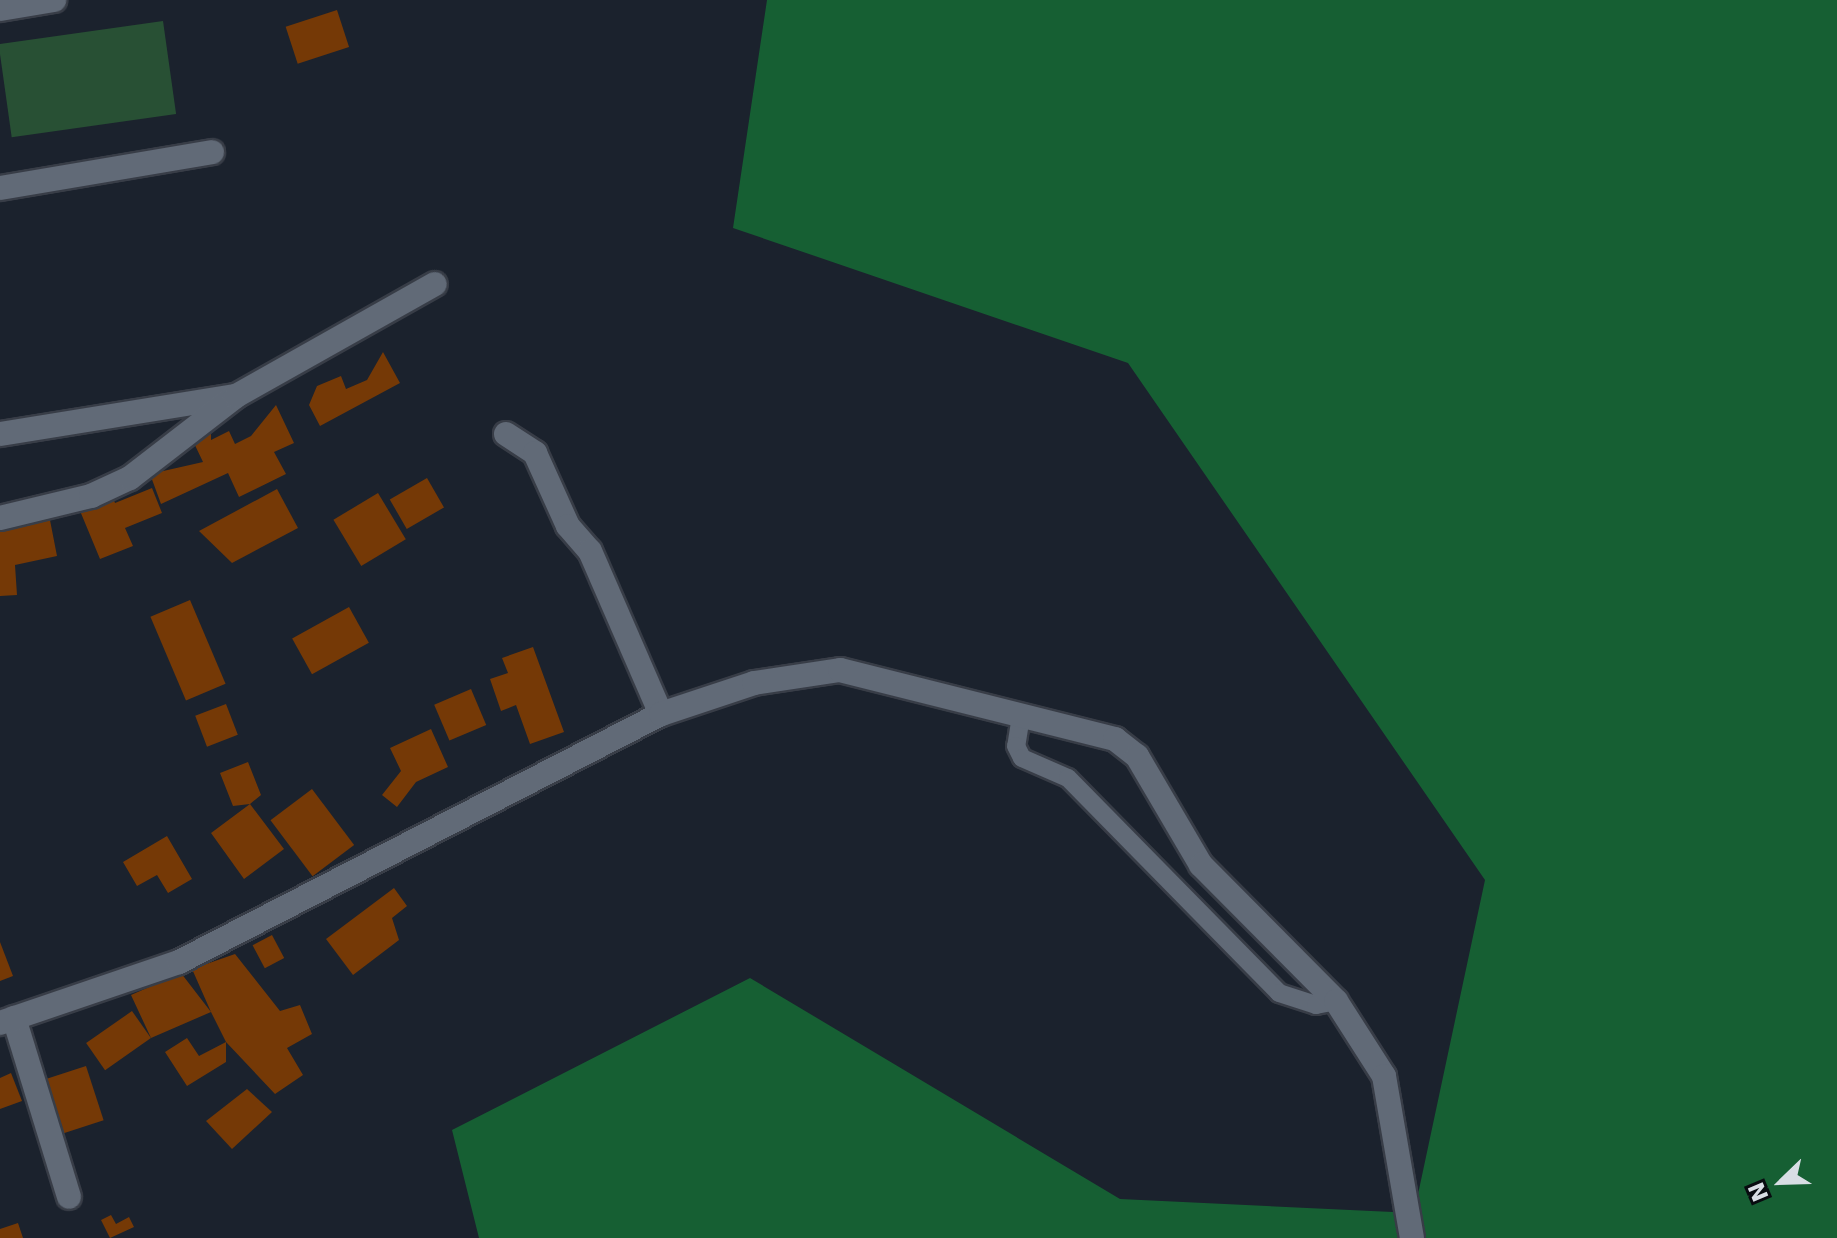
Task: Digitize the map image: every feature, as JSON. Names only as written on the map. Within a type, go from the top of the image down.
[{"type":"street","points":[[0,9],[54,0]]},
{"type":"street","points":[[0,188],[212,152]]},
{"type":"street","points":[[0,518],[91,496],[130,478],[236,396],[435,284]]},
{"type":"street","points":[[0,434],[236,396]]},
{"type":"street","points":[[506,434],[535,453],[568,526],[590,551],[661,714]]},
{"type":"street","points":[[69,1197],[7,1020],[179,962],[661,714],[754,683],[840,670],[1115,739],[1137,756],[1201,865],[1336,1001],[1384,1076],[1412,1238]]},
{"type":"lane","points":[[1021,716],[1016,746],[1022,758],[1068,778],[1279,993],[1316,1005],[1336,1001]]},
{"type":"green space","points":[[767,0],[1837,0],[1837,1238],[479,1238],[452,1130],[750,978],[1120,1199],[1414,1213],[1485,880],[1128,363],[733,228]]},
{"type":"green space","points":[[163,21],[176,114],[12,137],[0,44]]},
{"type":"building","points":[[337,10],[349,47],[298,64],[286,27]]},
{"type":"building","points":[[383,352],[400,383],[320,426],[309,405],[317,386],[341,376],[346,389],[367,380]]},
{"type":"building","points":[[276,405],[294,443],[274,452],[286,474],[239,497],[228,473],[161,504],[150,474],[203,462],[192,439],[211,431],[211,440],[229,431],[235,444],[251,436]]},
{"type":"building","points":[[427,478],[444,507],[407,529],[390,499]]},
{"type":"building","points":[[152,488],[162,513],[125,528],[133,546],[100,559],[78,506],[111,493],[115,503]]},
{"type":"building","points":[[277,489],[298,528],[232,563],[199,531]]},
{"type":"building","points":[[378,493],[406,539],[361,566],[333,520]]},
{"type":"building","points":[[49,515],[57,556],[15,565],[17,595],[0,596],[0,525]]},
{"type":"building","points":[[190,600],[226,684],[186,701],[150,617]]},
{"type":"building","points":[[349,607],[369,643],[312,674],[292,639]]},
{"type":"building","points":[[533,647],[564,732],[530,744],[516,705],[501,711],[490,679],[508,673],[502,658]]},
{"type":"building","points":[[471,689],[486,725],[449,741],[434,705]]},
{"type":"building","points":[[226,704],[238,735],[207,747],[195,716]]},
{"type":"building","points":[[431,729],[448,767],[416,782],[397,807],[382,795],[401,771],[390,748]]},
{"type":"building","points":[[248,762],[261,795],[250,804],[233,806],[220,773]]},
{"type":"building","points":[[312,789],[354,845],[313,876],[270,820]]},
{"type":"building","points":[[250,804],[284,849],[244,879],[211,833]]},
{"type":"building","points":[[167,836],[192,879],[168,893],[157,875],[137,886],[123,862]]},
{"type":"building","points":[[394,888],[407,906],[392,918],[399,940],[353,975],[326,939]]},
{"type":"building","points":[[272,935],[284,958],[265,968],[253,945]]},
{"type":"building","points":[[0,942],[13,976],[0,981]]},
{"type":"building","points":[[235,954],[280,1011],[300,1005],[312,1034],[287,1048],[303,1075],[275,1094],[226,1042],[192,969]]},
{"type":"building","points":[[181,973],[211,1012],[151,1038],[131,995]]},
{"type":"building","points":[[132,1011],[151,1038],[105,1070],[86,1043]]},
{"type":"building","points":[[187,1038],[199,1056],[226,1042],[226,1062],[187,1086],[165,1052]]},
{"type":"building","points":[[86,1066],[104,1120],[64,1133],[46,1079]]},
{"type":"building","points":[[11,1073],[22,1101],[0,1109],[0,1078]]},
{"type":"building","points":[[247,1089],[272,1112],[232,1149],[206,1121]]},
{"type":"building","points":[[111,1215],[116,1224],[129,1217],[134,1227],[110,1238],[101,1220]]},
{"type":"building","points":[[18,1223],[23,1238],[0,1238],[0,1229]]}]
